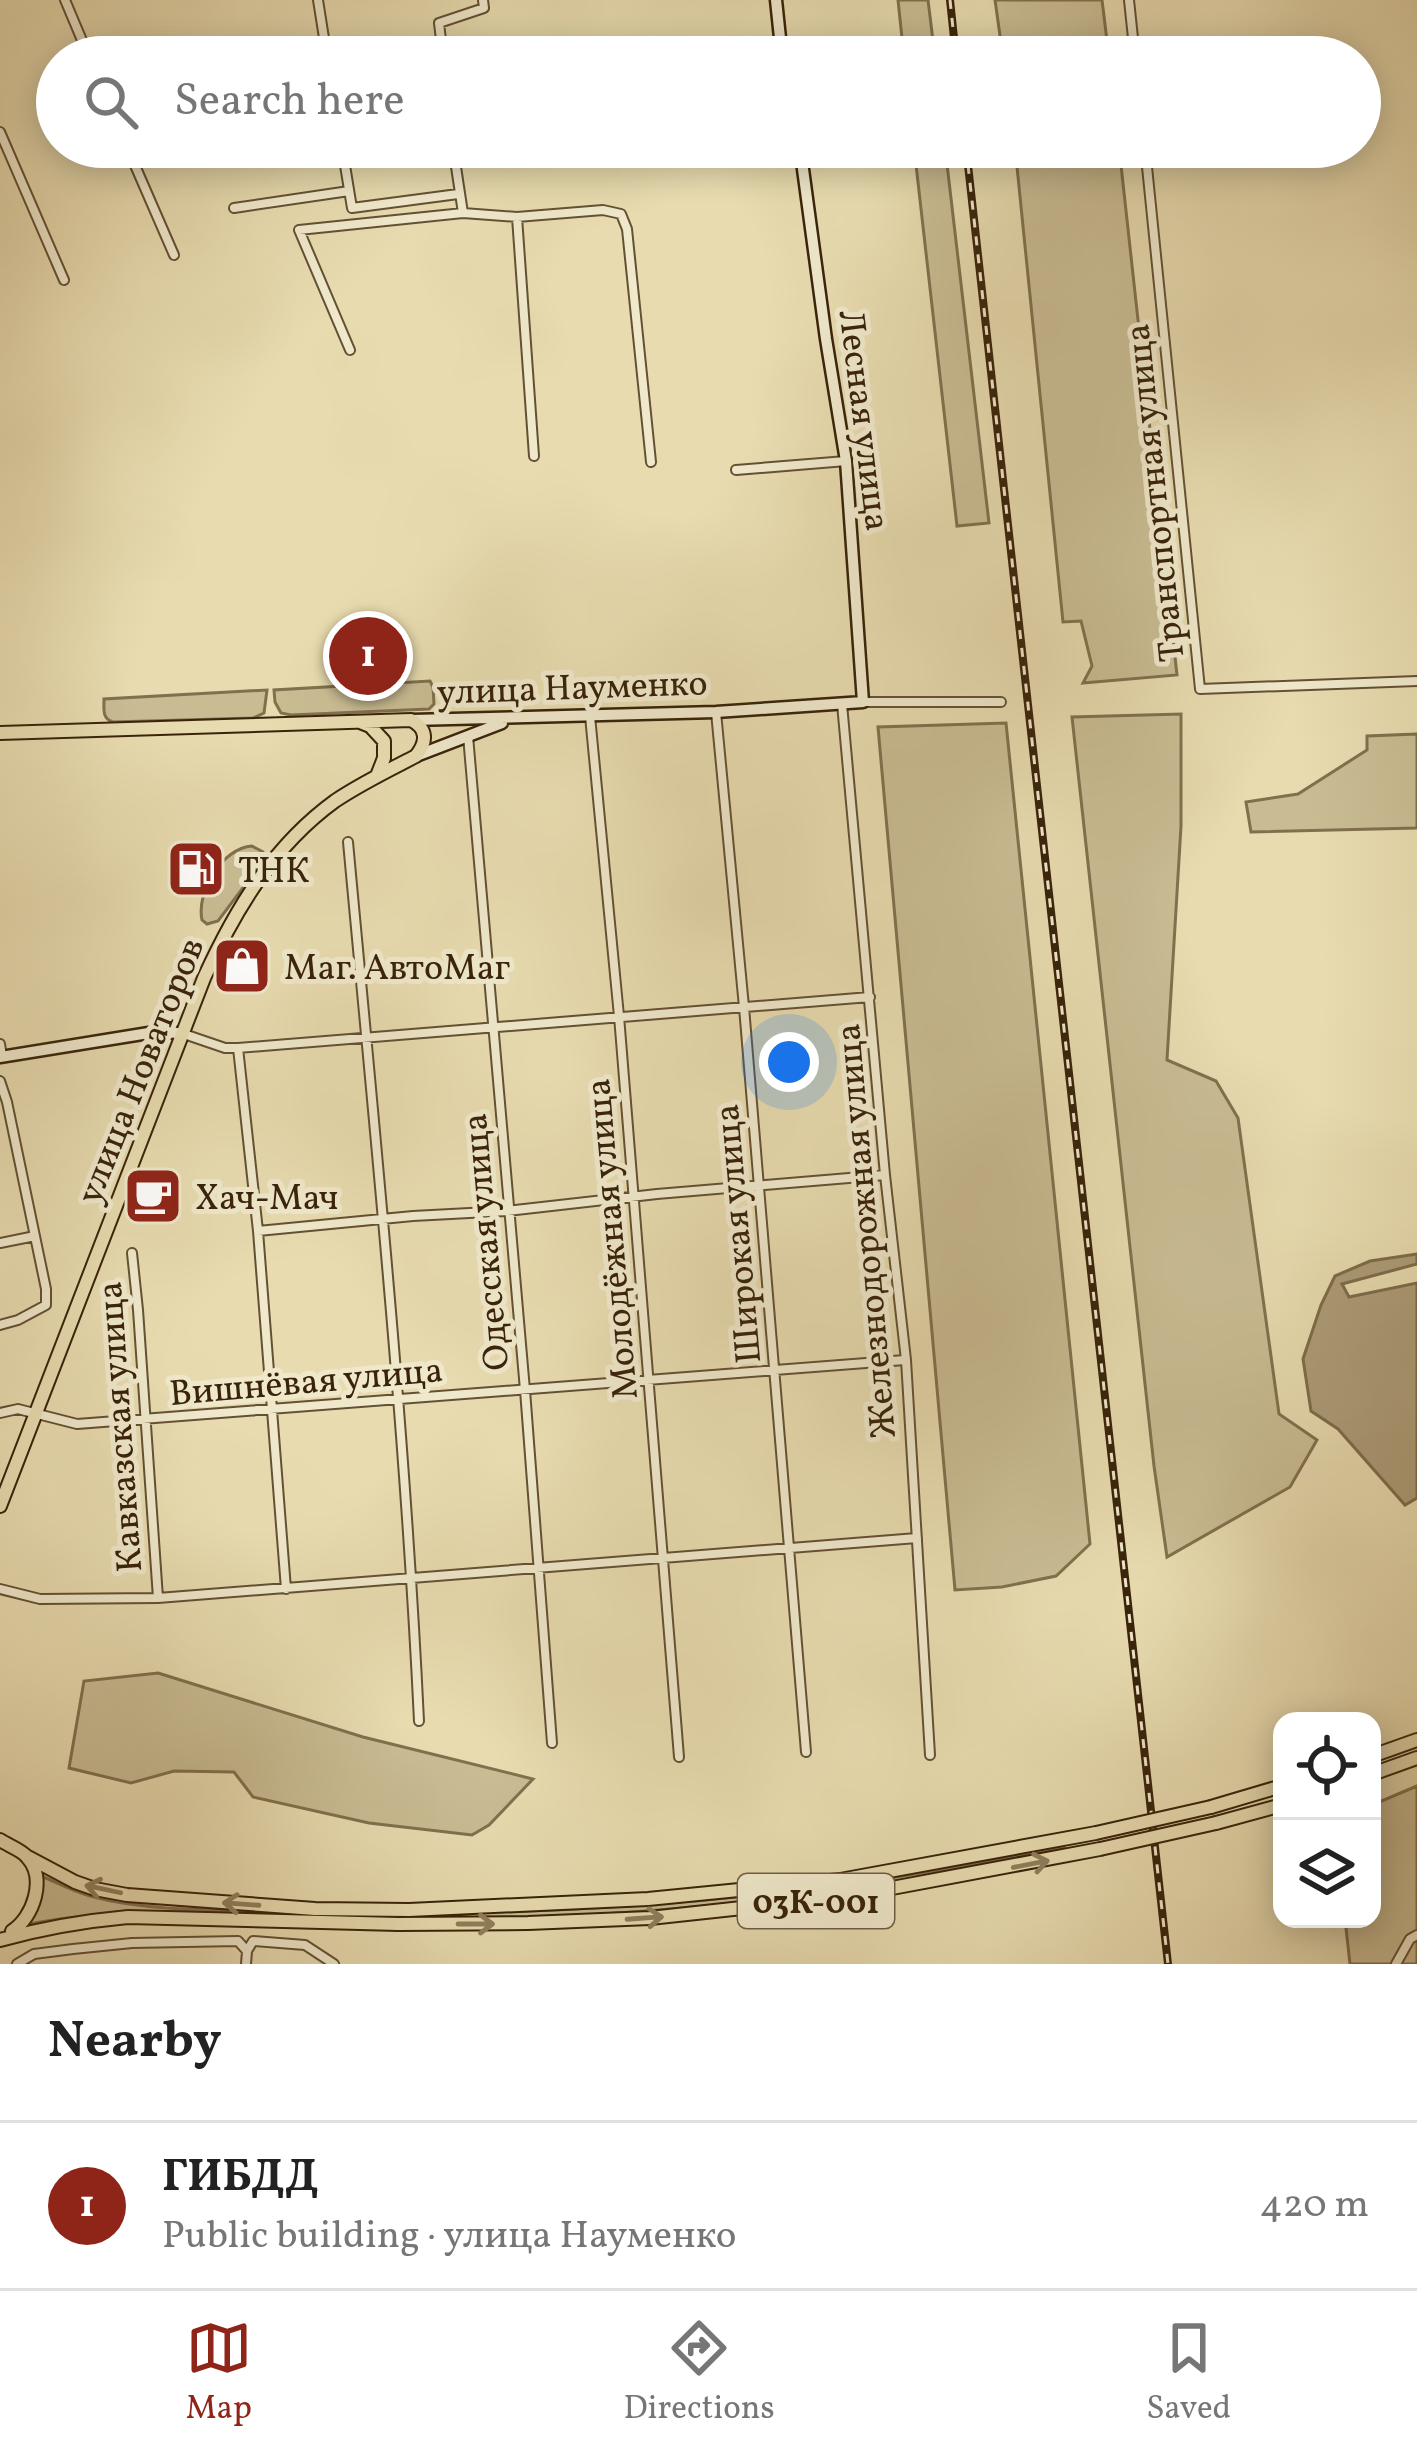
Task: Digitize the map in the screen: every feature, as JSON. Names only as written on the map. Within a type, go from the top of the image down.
[{"type":"main road","points":[[776,0],[780,36]]},
{"type":"main road","name":"Лесная улица","points":[[803,168],[846,461],[863,702]]},
{"type":"main road","name":"улица Науменко","points":[[383,732],[410,720],[716,712],[863,702]]},
{"type":"main road","name":"улица Новаторов","points":[[1,1502],[204,978],[267,867],[338,799],[416,756],[512,719]]},
{"type":"main road","points":[[0,733],[359,722],[383,732],[399,753],[416,756],[424,734],[410,720]]},
{"type":"main road","points":[[377,776],[384,758],[383,732]]},
{"type":"main road","points":[[1,1052],[161,1031],[184,1034]]},
{"type":"main road","points":[[1381,1753],[1417,1740]]},
{"type":"main road","points":[[1381,1771],[1417,1758]]},
{"type":"main road","name":"03К-001","points":[[0,1840],[95,1889],[315,1909],[410,1910],[648,1899],[840,1880],[1096,1833],[1273,1789]]},
{"type":"main road","name":"03К-001","points":[[0,1938],[128,1917],[528,1923],[650,1918],[844,1898],[1100,1850],[1273,1807]]},
{"type":"main road","name":"03К-001","points":[[0,1938],[22,1924],[31,1908],[35,1884],[28,1857]]},
{"type":"street","points":[[65,0],[80,36]]},
{"type":"street","points":[[318,0],[324,36]]},
{"type":"street","points":[[441,36],[439,23],[484,8],[483,0]]},
{"type":"street","points":[[1129,0],[1133,36]]},
{"type":"street","points":[[0,132],[64,280]]},
{"type":"street","points":[[136,168],[174,255]]},
{"type":"street","points":[[345,168],[352,208],[458,194]]},
{"type":"street","points":[[455,168],[464,213]]},
{"type":"street","name":"Транспортная улица","points":[[1147,168],[1200,688],[1417,681]]},
{"type":"street","points":[[235,208],[349,191]]},
{"type":"street","points":[[350,350],[298,230],[464,213],[517,217],[603,210],[621,214],[627,229],[651,462]]},
{"type":"street","points":[[517,217],[534,457]]},
{"type":"street","points":[[736,470],[846,461]]},
{"type":"street","name":"улица Науменко","points":[[863,702],[1000,701]]},
{"type":"street","name":"Железнодорожная улица","points":[[842,704],[884,1175],[906,1360],[930,1754]]},
{"type":"street","name":"Широкая улица","points":[[716,712],[806,1752]]},
{"type":"street","name":"Молодёжная улица","points":[[590,716],[679,1757]]},
{"type":"street","name":"Одесская улица","points":[[468,736],[552,1743]]},
{"type":"street","points":[[348,842],[412,1579],[419,1721]]},
{"type":"street","points":[[184,1034],[238,1048],[870,997]]},
{"type":"street","points":[[238,1048],[258,1231],[286,1589]]},
{"type":"street","points":[[0,1081],[46,1289],[46,1304],[0,1325]]},
{"type":"street","points":[[258,1231],[884,1175]]},
{"type":"street","points":[[0,1243],[35,1236]]},
{"type":"street","name":"Кавказская улица","points":[[132,1252],[158,1598]]},
{"type":"street","name":"Вишнёвая улица","points":[[0,1413],[18,1409],[77,1424],[906,1360]]},
{"type":"street","points":[[0,1589],[40,1599],[158,1598],[917,1538]]},
{"type":"street","points":[[1396,1964],[1415,1935]]},
{"type":"street","points":[[17,1964],[34,1954],[132,1943],[238,1941],[247,1952]]},
{"type":"street","points":[[246,1964],[253,1941],[305,1945],[334,1964]]},
{"type":"shaded area","points":[[898,0],[928,0],[932,36],[902,36]]},
{"type":"shaded area","points":[[995,0],[1102,0],[1106,36],[1000,36]]},
{"type":"shaded area","points":[[916,168],[947,168],[989,523],[957,526]]},
{"type":"shaded area","points":[[1017,168],[1121,168],[1177,675],[1083,683],[1092,666],[1081,621],[1063,622]]},
{"type":"shaded area","points":[[430,681],[434,704],[429,709],[291,715],[281,713],[275,702],[274,690]]},
{"type":"shaded area","points":[[267,690],[264,713],[253,718],[113,722],[104,713],[104,699]]},
{"type":"shaded area","points":[[1181,714],[1181,826],[1167,1060],[1216,1081],[1238,1118],[1279,1414],[1317,1440],[1290,1487],[1167,1557],[1072,717]]},
{"type":"shaded area","points":[[1006,723],[1090,1544],[1056,1576],[955,1590],[878,727]]},
{"type":"shaded area","points":[[1417,734],[1417,828],[1251,832],[1246,802],[1298,794],[1367,750],[1367,736]]},
{"type":"shaded area","points":[[252,846],[263,852],[264,860],[218,921],[207,924],[201,909],[213,873],[231,854]]},
{"type":"shaded area","points":[[1417,1254],[1417,1264],[1342,1284],[1349,1297],[1417,1283],[1417,1498],[1405,1505],[1338,1429],[1311,1411],[1303,1359],[1335,1276],[1370,1261]]},
{"type":"shaded area","points":[[158,1673],[363,1737],[533,1779],[489,1825],[472,1835],[369,1823],[253,1797],[234,1772],[174,1771],[131,1783],[69,1768],[84,1681]]},
{"type":"shaded area","points":[[1417,1786],[1417,1964],[1350,1964],[1346,1928],[1381,1928],[1381,1801]]},
{"type":"shaded area","points":[[1064,1847],[1065,1852],[934,1875],[672,1909],[461,1918],[142,1912],[29,1924],[41,1898],[39,1875],[90,1896],[164,1908],[485,1912],[776,1893]]},
{"type":"railway","points":[[950,0],[954,36]]},
{"type":"railway","points":[[968,168],[1168,1964]]},
{"type":"place","name":"ГИБДД","points":[[368,656]]},
{"type":"place","name":"ТНК","points":[[196,869]]},
{"type":"place","name":"Маг. АвтоМаг","points":[[242,966]]},
{"type":"place","name":"Хач-Мач","points":[[153,1196]]}]
